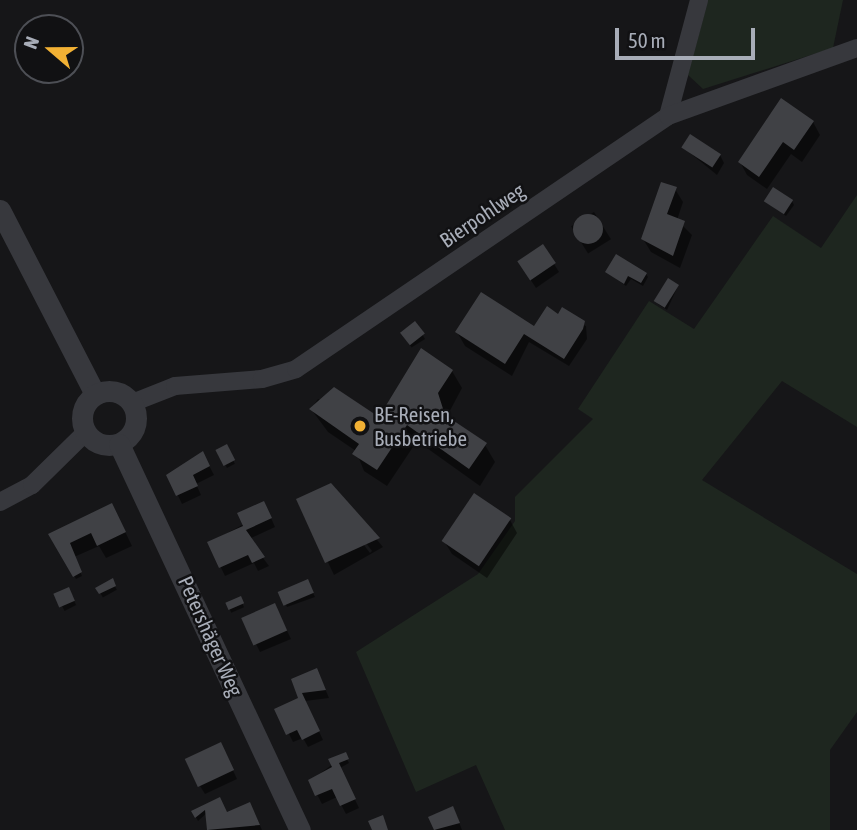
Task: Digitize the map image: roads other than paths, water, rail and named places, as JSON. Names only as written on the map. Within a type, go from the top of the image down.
[{"type":"street","points":[[668,116],[699,0]]},
{"type":"street","name":"Bierpohlweg","points":[[132,403],[175,386],[262,379],[296,369],[668,116],[857,48]]},
{"type":"street","points":[[0,210],[95,394]]},
{"type":"street","points":[[116,391],[132,403],[134,429],[119,444],[98,443],[85,433],[82,413],[95,394],[116,391]]},
{"type":"street","points":[[0,502],[32,485],[85,433]]},
{"type":"street","name":"Petershäger Weg","points":[[119,444],[300,830]]},
{"type":"place","name":"BE-Reisen, Busbetriebe","points":[[360,426]]}]
